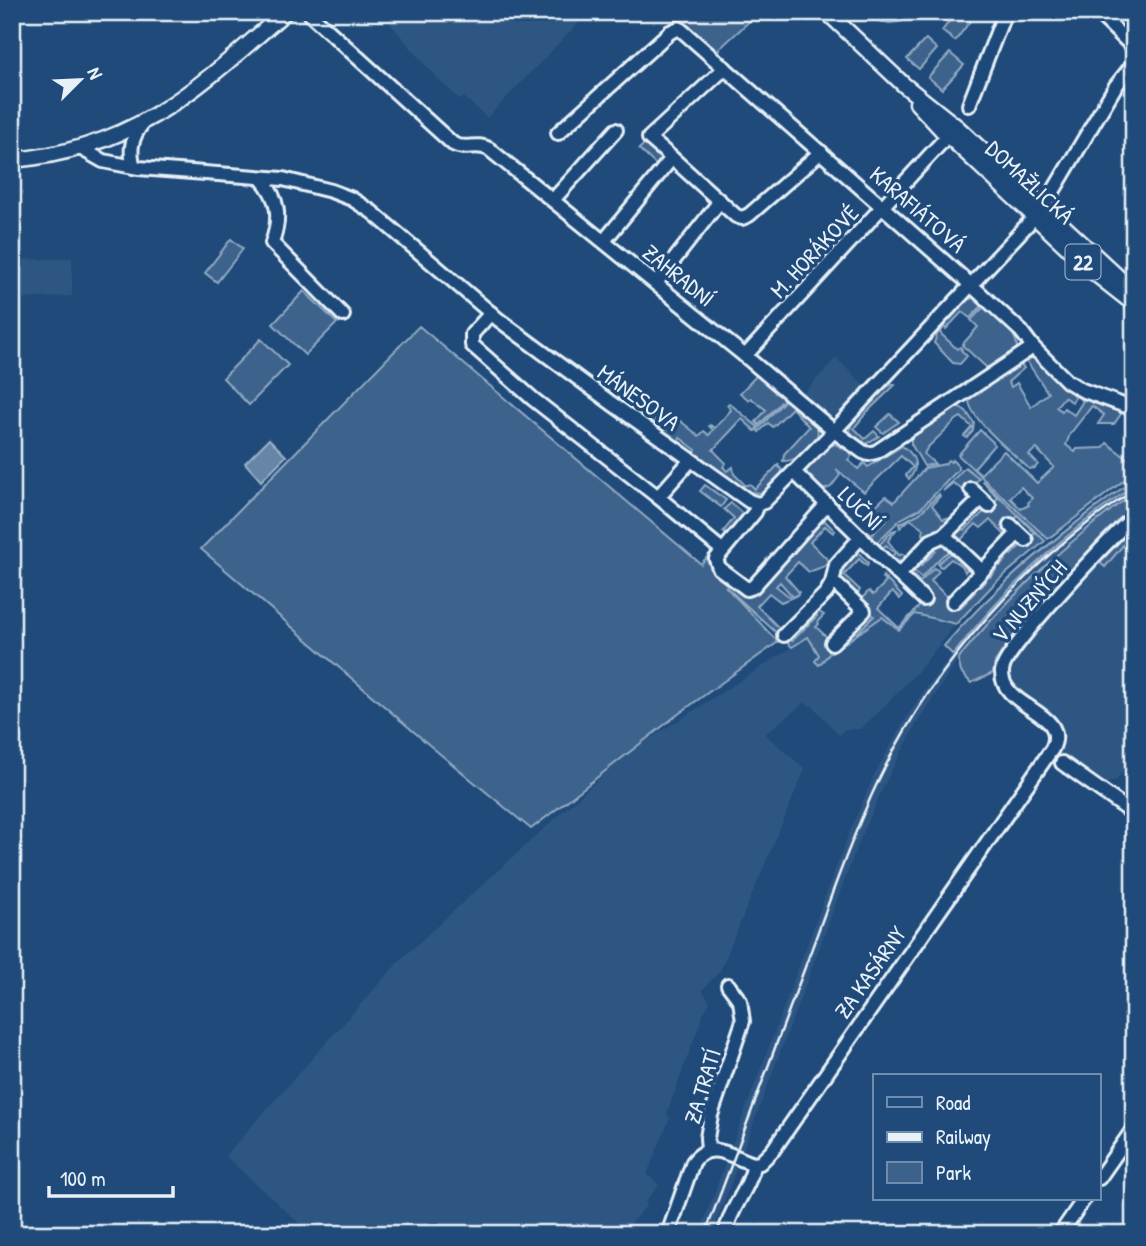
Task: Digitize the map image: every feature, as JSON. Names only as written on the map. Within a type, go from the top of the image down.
[{"type":"main road","points":[[12,160],[82,149],[142,124],[193,89],[285,12]]},
{"type":"main road","name":"DOMAŽLICKÁ","points":[[827,12],[904,85],[958,128],[1104,281],[1134,304]]},
{"type":"main road","name":"DOMAŽLICKÁ","points":[[1038,211],[1134,292]]},
{"type":"street","points":[[969,104],[1005,12]]},
{"type":"street","points":[[1097,12],[1134,48]]},
{"type":"street","name":"ZAHRADNÍ","points":[[311,15],[453,144],[463,148],[486,147],[863,452],[872,454],[1033,347]]},
{"type":"street","name":"KARAFIÁTOVÁ","points":[[558,133],[670,32],[679,28],[970,284],[1021,331],[1067,381],[1082,390],[1134,409]]},
{"type":"street","points":[[827,504],[750,589],[740,586],[717,565],[716,557],[755,512],[758,504],[764,502],[834,431],[1038,211],[1051,195],[1115,87],[1134,63]]},
{"type":"street","points":[[725,68],[646,141],[672,158],[736,216],[746,217],[821,152]]},
{"type":"street","points":[[134,167],[131,146],[142,124]]},
{"type":"street","points":[[553,200],[616,130]]},
{"type":"street","name":"M. HORÁKOVÉ","points":[[745,356],[941,143]]},
{"type":"street","name":"MÁNESOVA","points":[[82,149],[103,161],[134,167],[284,179],[352,199],[391,228],[491,313],[691,460],[749,501],[758,504]]},
{"type":"street","points":[[604,241],[672,158]]},
{"type":"street","points":[[261,178],[270,189],[278,211],[272,243],[342,315]]},
{"type":"street","points":[[656,283],[720,201]]},
{"type":"street","points":[[491,313],[472,334],[472,345],[533,399],[722,550]]},
{"type":"street","points":[[658,497],[691,460]]},
{"type":"street","name":"LUČNÍ","points":[[794,472],[924,599]]},
{"type":"street","points":[[900,575],[931,541],[944,535],[980,498]]},
{"type":"street","name":"V NUZNÝCH","points":[[1052,749],[1056,737],[1053,727],[1009,692],[1002,679],[1004,662],[1067,587],[1134,516]]},
{"type":"street","points":[[953,602],[1018,533]]},
{"type":"street","points":[[944,535],[982,571]]},
{"type":"street","points":[[784,635],[826,593],[832,583],[836,565],[861,537]]},
{"type":"street","points":[[832,583],[864,611],[832,643]]},
{"type":"street","name":"ZA KASÁRNY","points":[[724,1234],[754,1164],[760,1163],[773,1150],[1052,749]]},
{"type":"street","points":[[1062,763],[1134,814]]},
{"type":"street","name":"ZA TRATÍ","points":[[668,1234],[694,1162],[708,1150],[711,1115],[743,1021],[740,1001],[728,985]]},
{"type":"street","points":[[1100,1177],[1134,1128]]},
{"type":"street","points":[[708,1150],[720,1150],[754,1164]]},
{"type":"street","points":[[1061,1233],[1083,1200]]},
{"type":"shaded area","points":[[382,12],[589,12],[487,118],[464,97],[460,100],[437,78]]},
{"type":"shaded area","points":[[72,258],[72,296],[21,299],[13,260]]},
{"type":"shaded area","points":[[836,358],[865,386],[843,410],[831,416],[803,394]]},
{"type":"shaded area","points":[[269,439],[286,456],[261,481],[245,463]]},
{"type":"shaded area","points":[[1134,486],[1134,493],[1070,541],[997,612],[958,659],[916,725],[886,781],[857,847],[712,1234],[699,1234],[845,843],[874,775],[906,718],[925,689],[968,636],[1014,585],[1067,537]]},
{"type":"shaded area","points":[[1134,524],[1134,755],[1117,780],[1102,785],[1057,751],[1063,738],[1058,725],[1019,696],[1011,682],[1010,665],[1016,652]]},
{"type":"shaded area","points":[[915,614],[956,624],[919,670],[860,729],[845,729],[839,735],[812,705],[809,706],[805,702],[765,734],[805,769],[720,971],[702,990],[710,1002],[667,1113],[670,1118],[647,1174],[659,1185],[625,1234],[311,1234],[225,1156],[402,958],[626,754],[808,637],[819,655],[819,664],[882,617],[899,630]]},
{"type":"green space","points":[[691,12],[751,12],[755,16],[715,53],[706,45],[708,43],[688,29],[687,22]]},
{"type":"green space","points":[[862,12],[889,17],[920,12],[906,20],[891,23],[876,20]]},
{"type":"green space","points":[[956,12],[961,12],[971,20],[955,41],[942,31]]},
{"type":"green space","points":[[926,39],[937,49],[919,69],[907,59]]},
{"type":"green space","points":[[950,53],[964,65],[942,89],[928,77]]},
{"type":"green space","points":[[646,142],[666,158],[660,169],[639,149]]},
{"type":"green space","points":[[231,239],[243,249],[217,282],[205,273]]},
{"type":"green space","points":[[304,291],[337,323],[305,355],[273,324]]},
{"type":"green space","points":[[973,298],[982,306],[970,318],[962,312],[946,329],[942,325],[966,300]]},
{"type":"green space","points":[[984,307],[1014,336],[1017,349],[989,367],[962,345],[978,327],[971,320]]},
{"type":"green space","points":[[419,326],[701,564],[713,550],[707,561],[741,591],[821,517],[835,531],[833,533],[825,526],[810,542],[829,561],[825,566],[809,572],[798,562],[785,576],[799,592],[797,595],[793,597],[780,582],[776,586],[791,598],[781,602],[769,593],[757,606],[792,641],[805,628],[802,622],[807,626],[817,616],[814,609],[824,615],[816,627],[830,640],[844,642],[853,633],[852,629],[857,633],[874,616],[847,590],[849,588],[839,578],[841,570],[855,549],[868,563],[867,566],[859,559],[844,575],[860,590],[857,595],[861,599],[869,591],[873,595],[886,582],[883,576],[902,596],[900,599],[892,592],[878,608],[899,628],[928,597],[910,580],[909,571],[920,582],[934,568],[939,571],[931,581],[959,609],[967,601],[963,596],[965,594],[969,598],[975,592],[971,588],[975,583],[980,587],[986,581],[982,577],[985,573],[990,577],[996,570],[992,566],[996,562],[1000,566],[1006,560],[1002,555],[1006,551],[1011,555],[1020,546],[1016,540],[1024,544],[1035,533],[1018,516],[1007,527],[1011,532],[1008,538],[990,520],[981,528],[976,524],[958,543],[954,537],[956,531],[960,527],[965,530],[998,498],[982,480],[1045,541],[996,582],[956,624],[915,614],[899,630],[882,617],[829,654],[819,665],[815,661],[819,655],[808,637],[792,647],[725,586],[778,642],[677,715],[531,829],[201,549]]},
{"type":"green space","points":[[940,327],[943,329],[940,333],[957,349],[960,347],[967,356],[960,364],[953,363],[934,343]]},
{"type":"green space","points":[[261,339],[288,365],[249,405],[223,378]]},
{"type":"green space","points":[[1032,357],[1123,411],[1114,424],[1098,424],[1104,415],[1092,406],[1070,434],[1066,445],[1075,452],[1077,449],[1103,448],[1107,443],[1134,464],[1127,478],[1048,539],[958,455],[980,430],[994,445],[974,468],[981,474],[1004,451],[1037,483],[1054,467],[1036,448],[1029,455],[1038,464],[1029,469],[983,425],[971,407],[969,399],[1021,364],[1024,368],[1008,382],[1011,387],[1017,383],[1031,407],[1048,393],[1026,360]],"holes":[[[1076,396],[1083,401],[1074,415],[1064,408],[1062,411],[1056,407],[1064,397],[1072,402]],[[1021,487],[1032,498],[1029,505],[1021,509],[1010,498]]]},
{"type":"green space","points":[[757,375],[777,391],[775,393],[785,398],[759,425],[756,422],[766,410],[740,393]]},
{"type":"green space","points":[[895,385],[854,428],[865,439],[874,431],[879,436],[864,445],[864,442],[855,438],[850,431],[851,425],[866,404],[880,391]]},
{"type":"green space","points":[[786,399],[812,420],[818,431],[815,440],[801,454],[783,461],[784,454],[809,427],[792,408],[773,427],[768,423],[759,432],[757,430]]},
{"type":"green space","points":[[729,403],[758,427],[755,431],[742,419],[713,450],[726,463],[723,467],[727,471],[733,467],[734,474],[743,486],[750,484],[755,489],[779,464],[782,474],[762,493],[748,492],[695,453],[696,450],[680,438],[676,443],[675,439],[655,427],[658,415],[665,421],[672,414],[699,436],[704,431],[709,435],[713,430],[709,426],[715,428],[731,410],[727,405]]},
{"type":"green space","points":[[958,406],[966,411],[974,423],[973,431],[967,438],[964,436],[972,427],[961,417],[956,420],[924,454],[935,464],[924,466],[911,444],[911,438]]},
{"type":"green space","points":[[890,414],[899,422],[883,433],[876,427]]},
{"type":"green space","points":[[835,444],[853,454],[848,460],[858,469],[864,463],[868,467],[902,446],[913,457],[914,470],[909,479],[906,475],[913,467],[901,456],[864,492],[836,469],[840,475],[831,487],[823,490],[809,478],[806,471],[825,448]]},
{"type":"green space","points":[[948,460],[958,466],[958,470],[920,509],[901,519],[877,542],[865,532],[872,535],[887,519],[878,510],[874,513],[871,510],[886,496],[894,502],[925,468],[945,464]]},
{"type":"green space","points":[[965,467],[979,478],[968,491],[970,501],[968,494],[953,483],[943,491]]},
{"type":"green space","points":[[1134,477],[1134,486],[1060,542],[1014,585],[953,655],[944,646],[986,601],[1031,560]]},
{"type":"green space","points":[[705,485],[726,500],[721,507],[700,491]]},
{"type":"green space","points":[[1134,493],[1134,508],[1002,652],[995,662],[993,673],[971,683],[961,672],[958,659],[978,635],[1019,591],[1063,550]]},
{"type":"green space","points":[[939,494],[932,505],[943,519],[947,518],[950,522],[927,537],[923,534],[924,529],[910,519],[900,528],[899,524],[920,513]]},
{"type":"green space","points":[[731,503],[744,515],[726,534],[723,532],[734,518],[724,509]]},
{"type":"green space","points":[[1134,524],[1134,532],[1105,567],[1099,562]]},
{"type":"green space","points":[[896,530],[888,541],[899,555],[907,557],[900,562],[891,557],[895,553],[886,545],[882,549],[879,545]]},
{"type":"green space","points":[[942,540],[953,549],[941,557],[921,578],[911,568],[916,562],[921,566],[936,551],[931,547]]},
{"type":"green space","points":[[951,553],[968,568],[965,572],[963,567],[951,559],[942,567],[939,566],[938,563]]},
{"type":"railway","points":[[705,1234],[849,849],[880,777],[903,735],[928,693],[957,654],[1021,581],[1057,548],[1134,490]]}]
